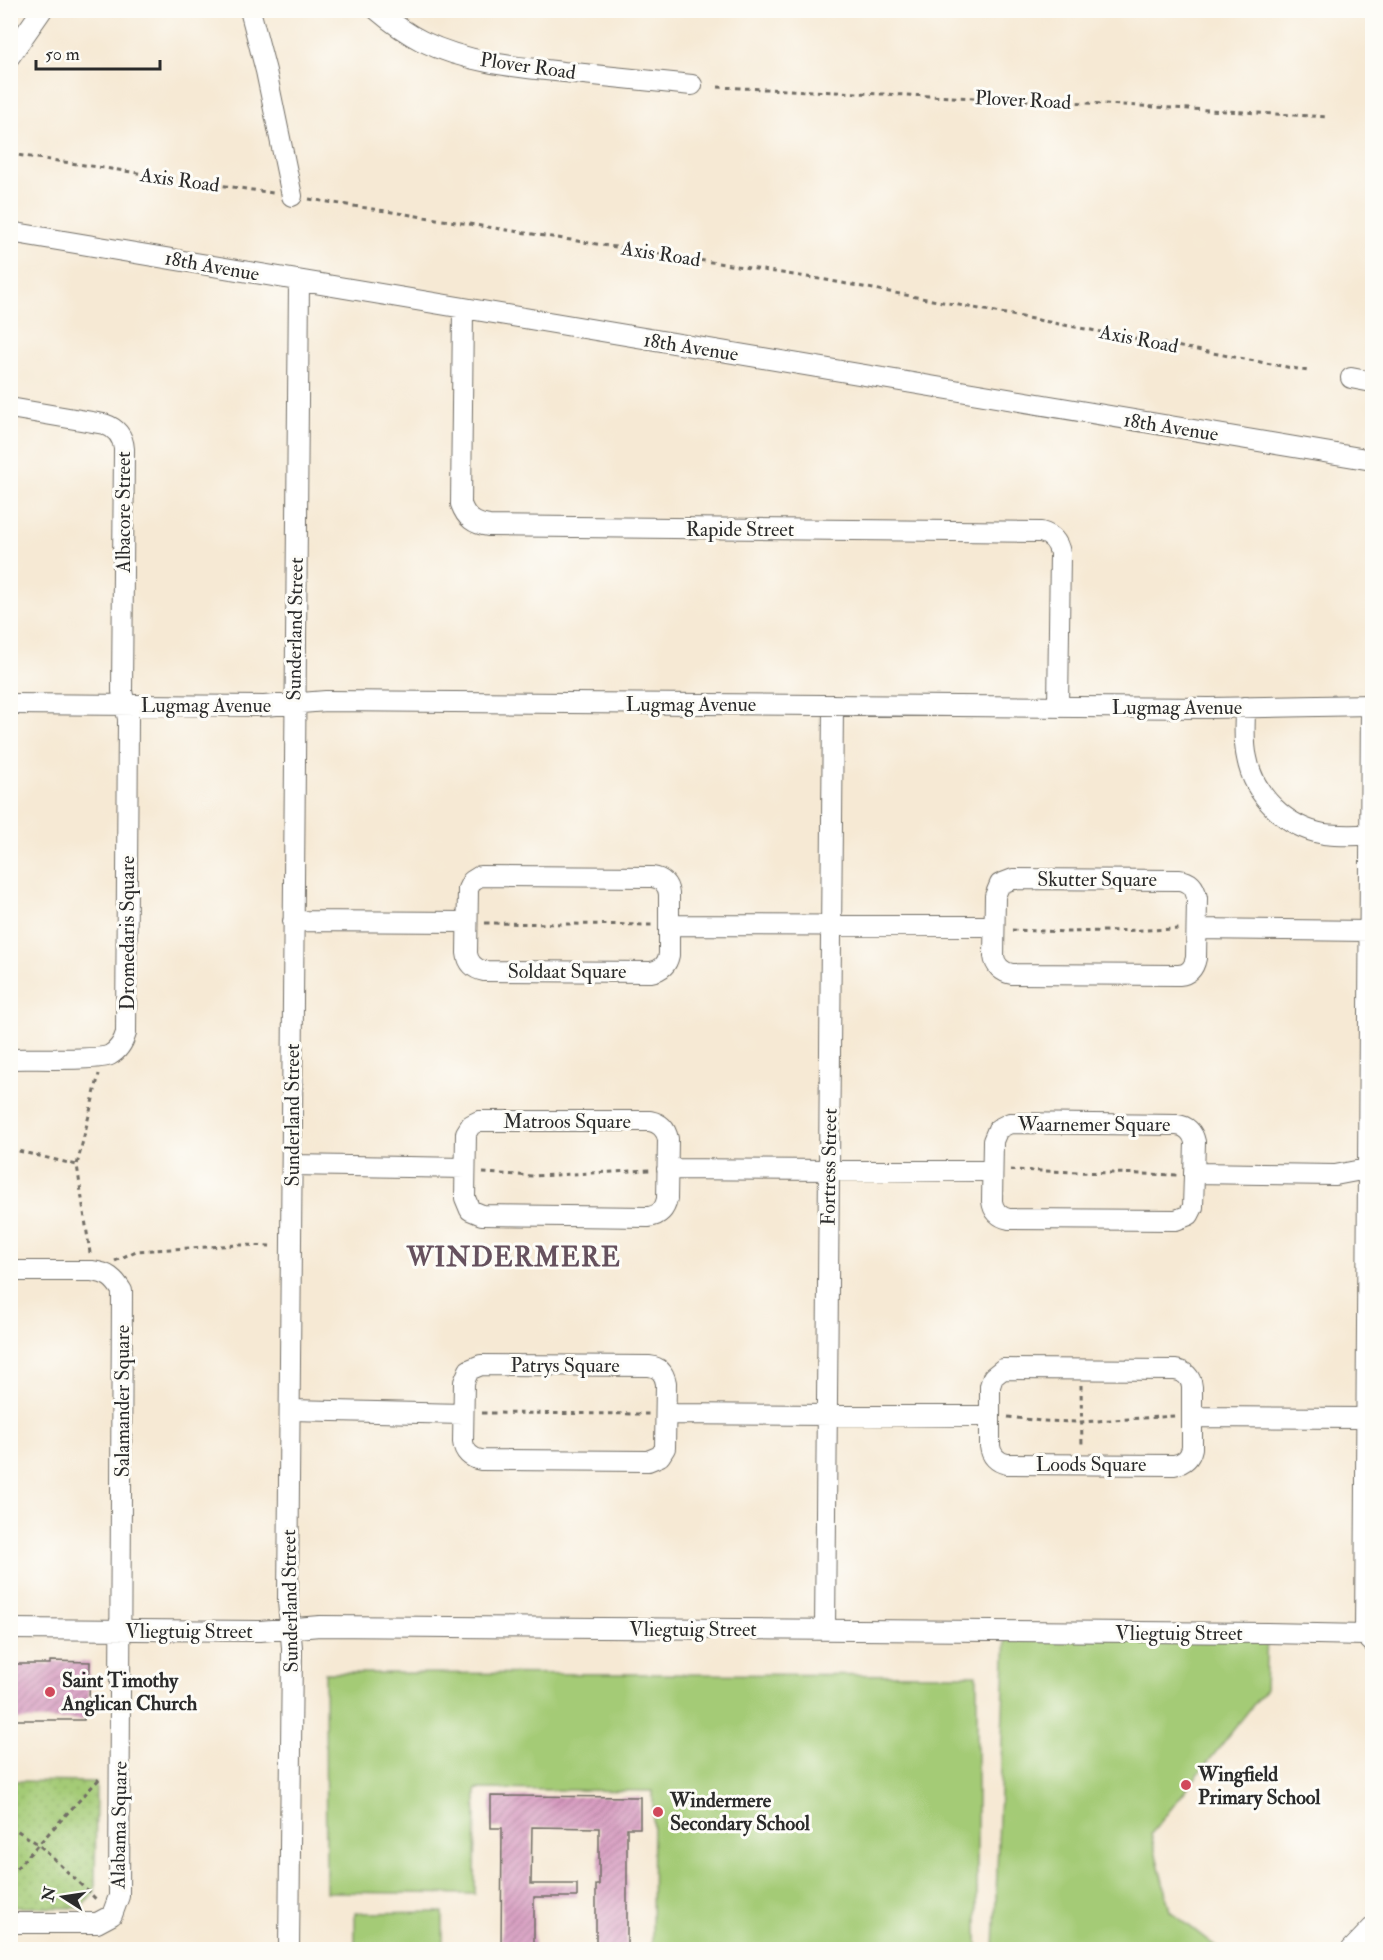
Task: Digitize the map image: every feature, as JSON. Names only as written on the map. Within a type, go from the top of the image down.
[{"type":"street","points":[[10,56],[42,10]]},
{"type":"street","points":[[250,10],[266,71],[292,196]]},
{"type":"street","name":"Plover Road","points":[[377,10],[421,41],[446,51],[486,61],[526,68],[692,85]]},
{"type":"street","name":"18th Avenue","points":[[10,232],[1372,460]]},
{"type":"street","name":"Sunderland Street","points":[[289,1950],[292,1660],[288,1601],[299,280]]},
{"type":"street","name":"Rapide Street","points":[[463,309],[461,504],[469,518],[475,523],[489,526],[1041,532],[1056,541],[1060,553],[1058,706]]},
{"type":"street","points":[[1351,378],[1372,382]]},
{"type":"street","name":"Albacore Street","points":[[10,408],[104,424],[114,428],[122,438],[124,449],[122,691],[125,705]]},
{"type":"street","name":"Lugmag Avenue","points":[[10,704],[264,706],[326,701],[1245,707],[1372,705]]},
{"type":"street","name":"Dromedaris Square","points":[[103,1058],[118,1049],[126,1033],[128,719],[125,705]]},
{"type":"street","name":"Fortress Street","points":[[825,1630],[833,705]]},
{"type":"street","points":[[1369,1638],[1366,1418],[1370,1168],[1372,705]]},
{"type":"street","points":[[1245,707],[1245,742],[1251,772],[1257,787],[1276,811],[1312,831],[1337,835],[1370,835]]},
{"type":"street","name":"Soldaat Square","points":[[480,876],[652,877],[661,879],[669,890],[668,959],[663,967],[656,971],[480,970],[469,962],[467,922],[468,889],[472,881],[480,876]]},
{"type":"street","name":"Skutter Square","points":[[1008,879],[1179,880],[1188,882],[1196,893],[1196,962],[1191,970],[1183,974],[1012,974],[1003,971],[995,961],[994,926],[996,892],[1000,884],[1008,879]]},
{"type":"street","points":[[293,921],[467,922]]},
{"type":"street","points":[[669,925],[994,926]]},
{"type":"street","points":[[1197,929],[1370,931]]},
{"type":"street","points":[[10,1059],[103,1058]]},
{"type":"street","name":"Matroos Square","points":[[478,1121],[655,1122],[665,1130],[668,1139],[667,1170],[666,1204],[662,1211],[654,1216],[482,1215],[470,1210],[465,1202],[466,1133],[471,1125],[478,1121]]},
{"type":"street","name":"Waarnemer Square","points":[[1005,1124],[1177,1125],[1186,1127],[1194,1138],[1193,1207],[1189,1215],[1181,1219],[1009,1219],[1001,1216],[993,1205],[992,1171],[993,1136],[1005,1124]]},
{"type":"street","points":[[292,1165],[465,1168]]},
{"type":"street","points":[[1194,1173],[1335,1174],[1370,1168]]},
{"type":"street","points":[[667,1170],[992,1171]]},
{"type":"street","name":"Salamander Square","points":[[10,1271],[104,1273],[114,1278],[122,1291],[121,1631]]},
{"type":"street","name":"Patrys Square","points":[[482,1365],[653,1366],[661,1371],[665,1379],[665,1448],[660,1456],[648,1461],[476,1459],[468,1455],[464,1446],[463,1413],[465,1378],[469,1370],[482,1365]]},
{"type":"street","name":"Loods Square","points":[[1008,1368],[1175,1370],[1184,1372],[1192,1383],[1191,1452],[1183,1462],[1174,1465],[1007,1464],[998,1461],[990,1450],[990,1416],[991,1381],[999,1371],[1008,1368]]},
{"type":"street","points":[[290,1410],[463,1413]]},
{"type":"street","points":[[666,1414],[990,1416]]},
{"type":"street","points":[[1192,1417],[1366,1418]]},
{"type":"street","name":"Vliegtuig Street","points":[[10,1629],[260,1631],[320,1626],[1369,1638]]},
{"type":"street","name":"Alabama Square","points":[[10,1923],[97,1923],[112,1915],[119,1896],[121,1631]]},
{"type":"street","points":[[1352,1950],[1372,1928]]},
{"type":"path","name":"Plover Road","points":[[718,87],[1070,102],[1328,117]]},
{"type":"path","name":"Axis Road","points":[[10,154],[826,280],[1308,371]]},
{"type":"path","points":[[467,922],[669,925]]},
{"type":"path","points":[[994,926],[1069,932],[1197,929]]},
{"type":"path","points":[[103,1058],[77,1165],[92,1271],[136,1251],[240,1245],[291,1247]]},
{"type":"path","points":[[10,1149],[77,1165]]},
{"type":"path","points":[[465,1168],[477,1172],[534,1176],[667,1170]]},
{"type":"path","points":[[992,1171],[1017,1169],[1167,1176],[1194,1173]]},
{"type":"path","points":[[1082,1369],[1080,1422],[1083,1464]]},
{"type":"path","points":[[463,1413],[666,1414]]},
{"type":"path","points":[[990,1416],[1080,1422],[1153,1416],[1192,1417]]},
{"type":"path","points":[[10,1875],[98,1782],[105,1770]]},
{"type":"path","points":[[10,1826],[38,1844],[112,1915]]},
{"type":"green space","points":[[1006,1632],[1267,1633],[1265,1690],[1151,1834],[1170,1911],[1219,1949],[994,1950]]},
{"type":"green space","name":"Windermere Secondary School","points":[[325,1673],[977,1675],[977,1949],[652,1949],[653,1791],[476,1789],[475,1894],[326,1892]]},
{"type":"green space","points":[[11,1781],[96,1782],[95,1893],[80,1908],[11,1907]]},
{"type":"green space","points":[[443,1912],[443,1949],[355,1949],[355,1913]]},
{"type":"building","name":"Saint Timothy Anglican Church","points":[[50,1661],[90,1662],[89,1702],[87,1702],[87,1714],[84,1714],[84,1720],[10,1720],[10,1664],[50,1664]]},
{"type":"building","points":[[491,1796],[640,1797],[640,1828],[627,1828],[627,1950],[596,1950],[599,1828],[532,1827],[531,1884],[577,1884],[577,1897],[534,1897],[534,1950],[501,1950],[502,1828],[491,1828]]},
{"type":"place","name":"Saint Timothy Anglican Church","points":[[50,1692]]},
{"type":"place","name":"Wingfield Primary School","points":[[1186,1785]]},
{"type":"place","name":"Windermere Secondary School","points":[[658,1812]]},
{"type":"district","name":"WINDERMERE","points":[[514,1258]]}]
